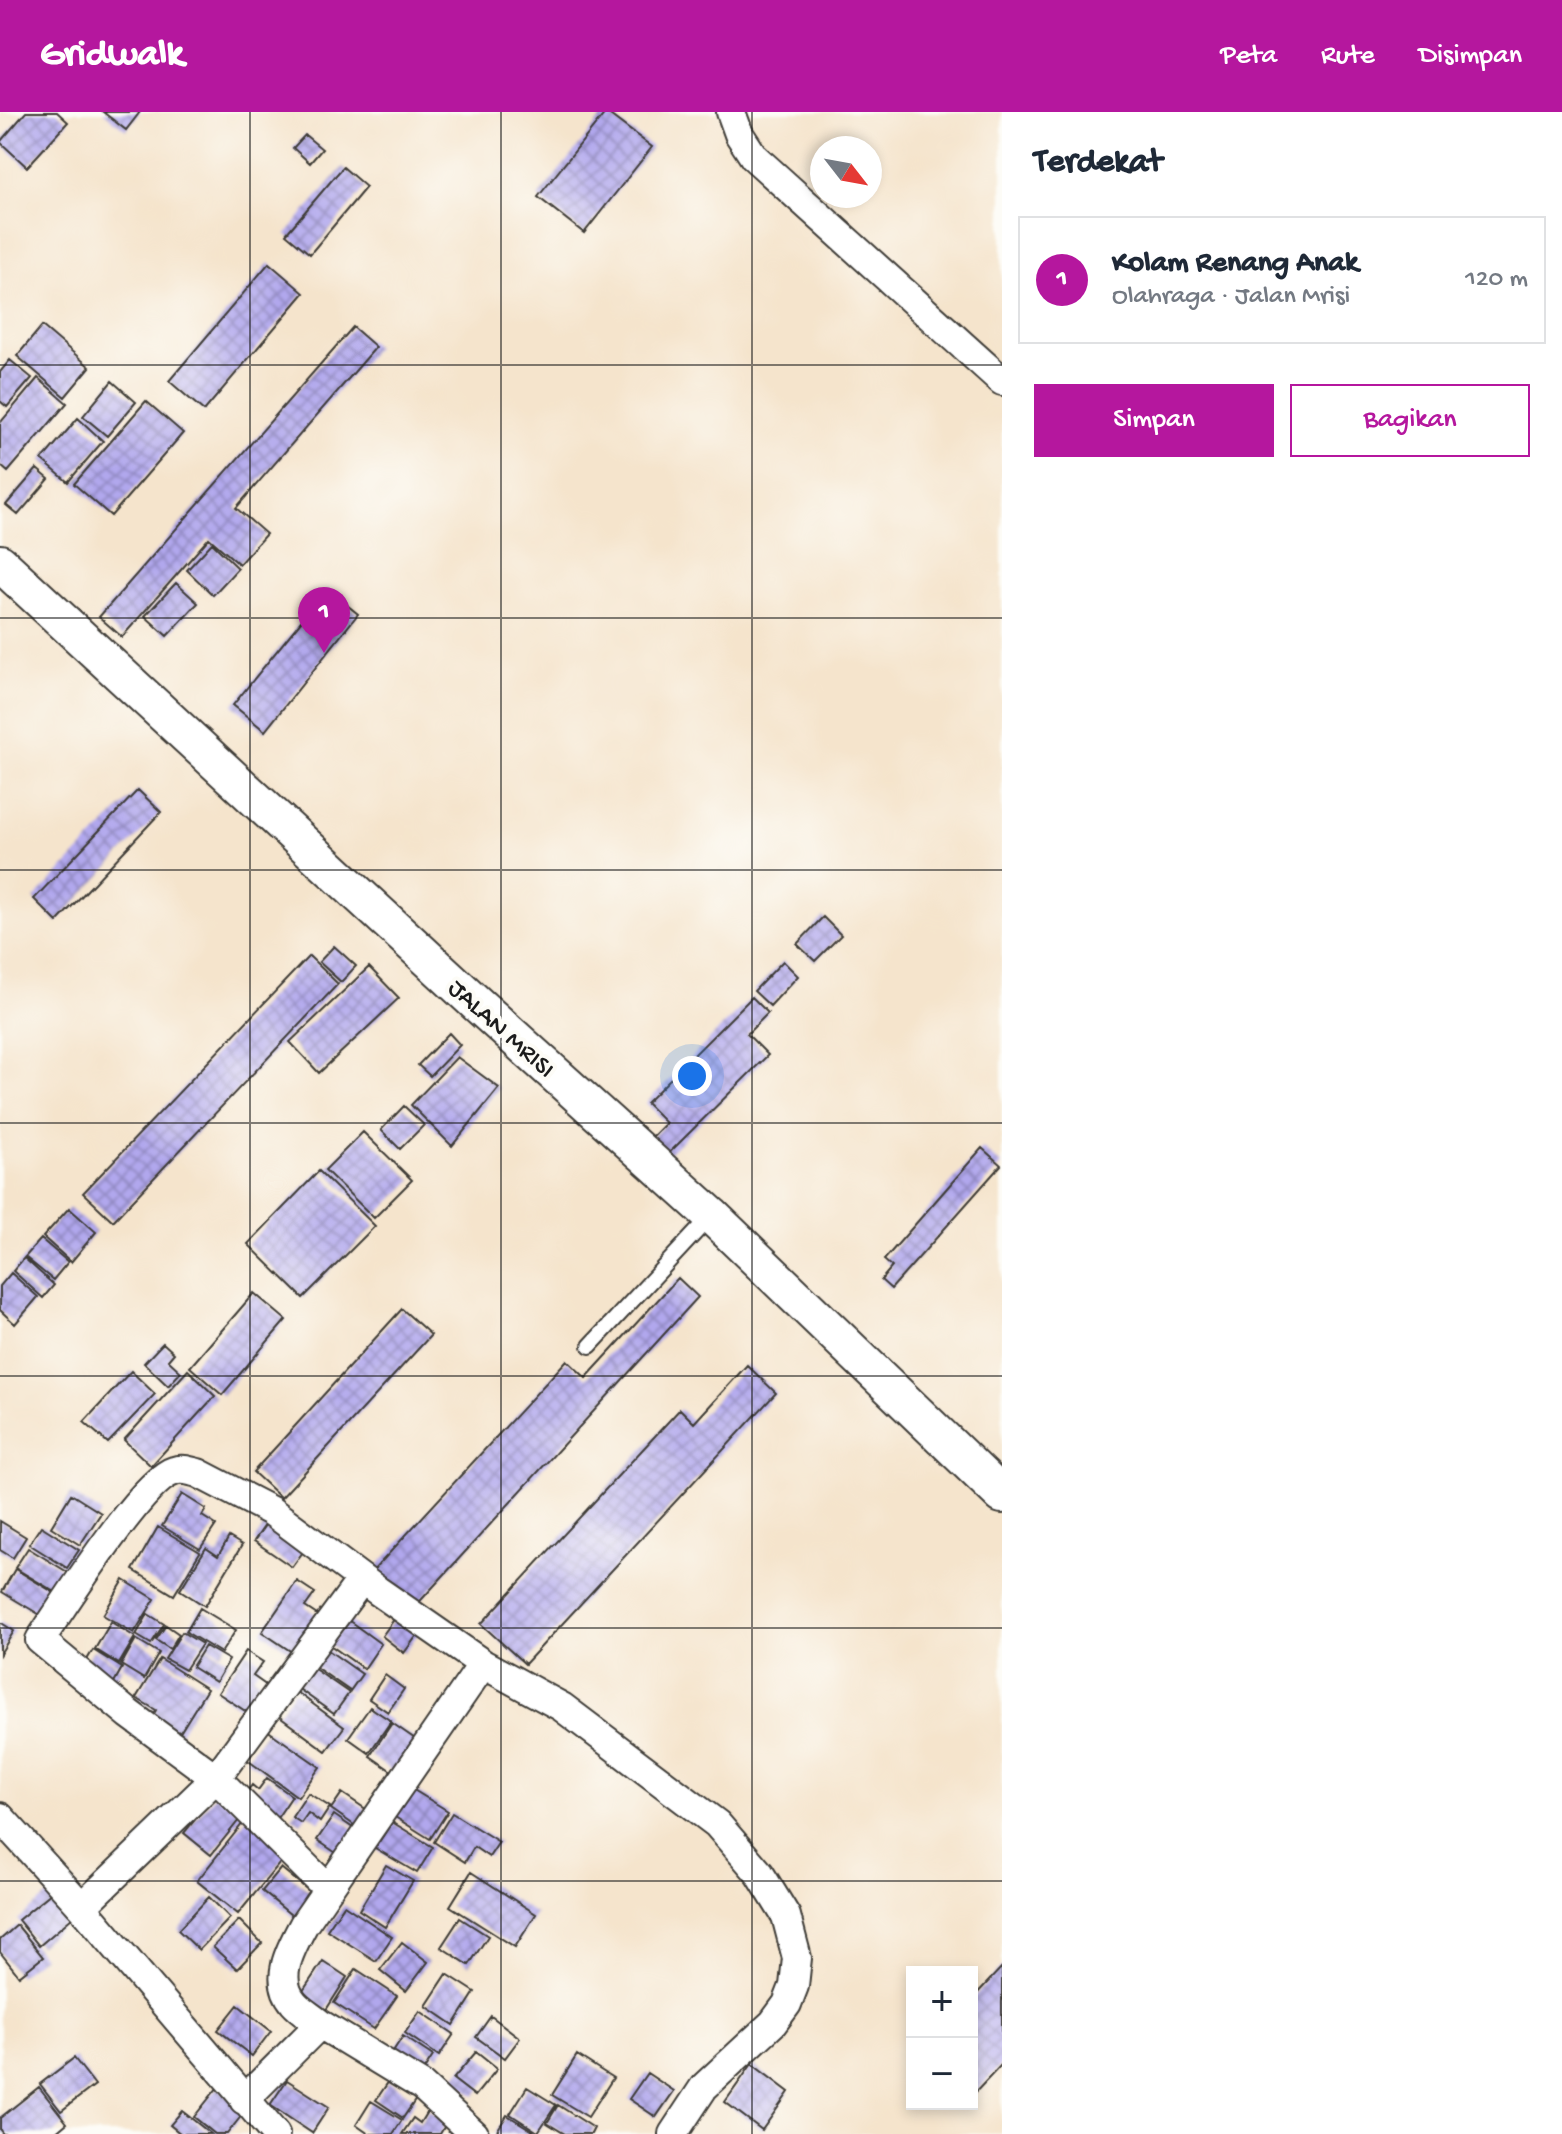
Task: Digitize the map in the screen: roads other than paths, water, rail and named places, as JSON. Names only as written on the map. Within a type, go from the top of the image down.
[{"type":"street","points":[[731,112],[739,134],[754,157],[1002,381]]},
{"type":"street","name":"JALAN MRISI","points":[[0,563],[476,1003],[711,1215],[1002,1495]]},
{"type":"street","points":[[328,1889],[216,1778],[129,1714],[40,1640],[127,1514],[163,1476],[174,1471],[198,1473],[271,1511],[483,1664],[562,1707],[717,1824],[760,1874],[786,1916],[797,1958],[794,1986],[787,2004],[773,2023],[704,2087],[673,2134]]},
{"type":"street","points":[[82,1907],[216,1778],[362,1579]]},
{"type":"street","points":[[474,2134],[422,2086],[320,2024],[294,2003],[286,1989],[284,1971],[291,1947],[304,1924],[483,1664]]},
{"type":"street","points":[[0,1817],[82,1907],[275,2134]]},
{"type":"street","points":[[244,2100],[320,2024]]},
{"type":"lane","points":[[590,1346],[711,1215]]},
{"type":"place","name":"Kolam Renang Anak","points":[[324,653]]}]
